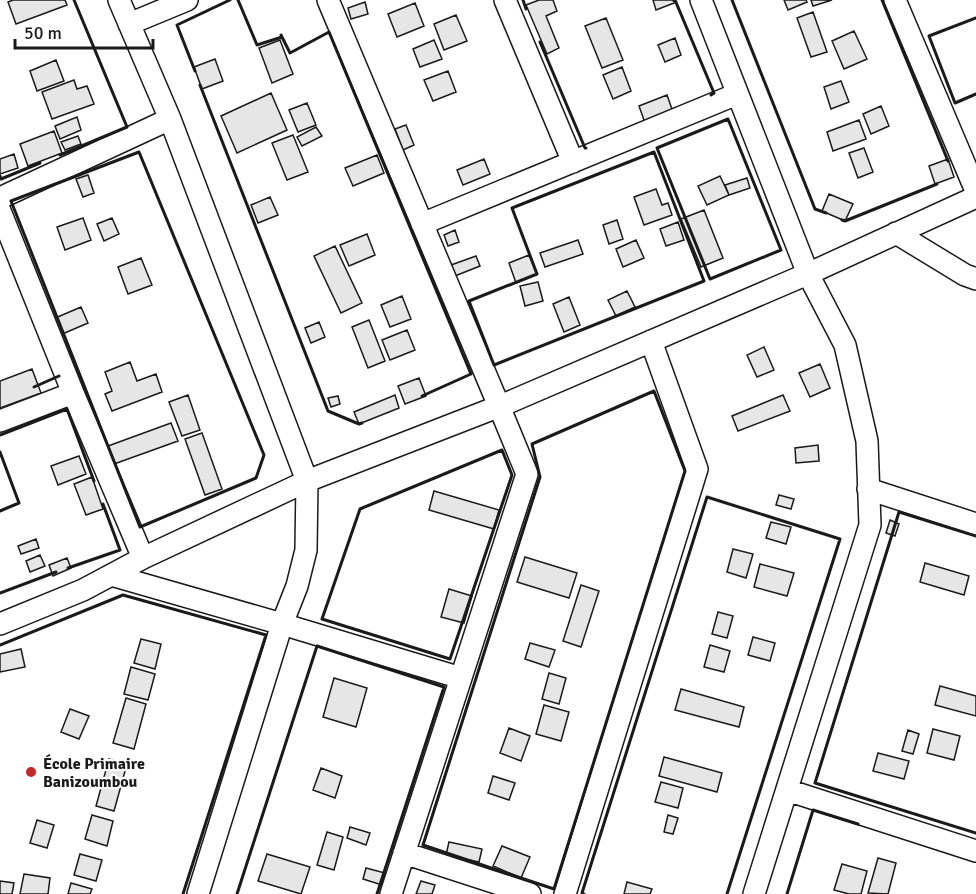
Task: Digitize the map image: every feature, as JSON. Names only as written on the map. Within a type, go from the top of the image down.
[{"type":"street","points":[[119,0],[170,119],[307,481],[306,550],[297,586],[282,624],[198,894]]},
{"type":"street","points":[[129,24],[187,0]]},
{"type":"street","points":[[328,0],[526,474],[391,894]]},
{"type":"street","points":[[506,0],[573,162]]},
{"type":"street","points":[[700,0],[808,274],[845,345],[867,441],[870,525],[754,894]]},
{"type":"street","points":[[895,0],[976,191]]},
{"type":"street","points":[[422,224],[737,94]]},
{"type":"street","points":[[0,198],[170,119]]},
{"type":"street","points":[[0,624],[83,590],[142,558],[307,481],[499,406],[808,274],[976,197]]},
{"type":"street","points":[[0,211],[142,558]]},
{"type":"street","points":[[896,233],[964,275],[976,279]]},
{"type":"street","points":[[565,894],[697,469],[651,341]]},
{"type":"street","points":[[0,421],[74,393]]},
{"type":"street","points":[[868,489],[976,524]]},
{"type":"street","points":[[111,575],[461,678]]},
{"type":"street","points":[[787,790],[976,851]]},
{"type":"street","points":[[404,853],[530,894]]},
{"type":"building","points":[[13,0],[65,0],[67,5],[16,24],[8,2]]},
{"type":"building","points":[[539,0],[553,0],[557,11],[546,16],[559,48],[547,54],[526,5]]},
{"type":"building","points":[[653,0],[673,0],[674,3],[656,10]]},
{"type":"building","points":[[784,0],[806,0],[807,2],[788,10]]},
{"type":"building","points":[[811,0],[832,0],[813,6]]},
{"type":"building","points":[[365,2],[368,14],[351,19],[348,8]]},
{"type":"building","points":[[415,3],[424,26],[397,37],[388,14]]},
{"type":"building","points":[[813,12],[827,52],[811,57],[797,18]]},
{"type":"building","points":[[456,15],[467,41],[444,50],[434,24]]},
{"type":"building","points":[[606,18],[623,60],[602,68],[585,26]]},
{"type":"building","points":[[854,31],[867,59],[844,69],[832,41]]},
{"type":"building","points":[[675,38],[681,55],[665,62],[658,45]]},
{"type":"building","points":[[280,40],[293,74],[272,83],[259,48]]},
{"type":"building","points":[[434,40],[442,59],[420,67],[413,49]]},
{"type":"building","points":[[215,59],[223,81],[202,89],[194,67]]},
{"type":"building","points":[[56,60],[64,81],[37,91],[30,71]]},
{"type":"building","points":[[622,67],[631,91],[613,99],[603,75]]},
{"type":"building","points":[[448,71],[456,92],[433,101],[424,80]]},
{"type":"building","points":[[74,80],[77,89],[87,86],[94,104],[52,119],[42,92]]},
{"type":"building","points":[[841,81],[849,102],[831,109],[824,87]]},
{"type":"building","points":[[271,93],[287,130],[237,153],[221,116]]},
{"type":"building","points":[[667,95],[673,112],[645,123],[639,106]]},
{"type":"building","points":[[307,103],[316,125],[298,132],[289,110]]},
{"type":"building","points":[[881,106],[889,126],[871,134],[863,114]]},
{"type":"building","points":[[77,117],[81,130],[60,139],[55,126]]},
{"type":"building","points":[[859,120],[866,139],[833,151],[827,132]]},
{"type":"building","points":[[406,125],[414,145],[403,150],[395,129]]},
{"type":"building","points":[[316,127],[322,136],[302,146],[297,137]]},
{"type":"building","points":[[54,131],[62,153],[28,166],[20,144]]},
{"type":"building","points":[[293,135],[308,172],[287,180],[272,143]]},
{"type":"building","points":[[78,136],[81,144],[65,150],[61,142]]},
{"type":"building","points":[[864,148],[873,172],[858,178],[849,153]]},
{"type":"building","points":[[14,154],[18,168],[0,174],[0,159]]},
{"type":"building","points":[[377,155],[384,173],[353,186],[345,168]]},
{"type":"building","points":[[484,159],[490,174],[463,185],[457,170]]},
{"type":"building","points":[[948,159],[954,177],[935,184],[929,166]]},
{"type":"building","points":[[88,175],[94,193],[83,197],[76,179]]},
{"type":"building","points":[[720,176],[729,195],[707,205],[698,186]]},
{"type":"building","points":[[747,178],[750,188],[729,195],[725,185]]},
{"type":"building","points":[[656,189],[662,205],[668,203],[672,215],[644,225],[634,197]]},
{"type":"building","points":[[829,194],[853,204],[845,221],[822,211]]},
{"type":"building","points":[[270,197],[278,215],[258,223],[251,205]]},
{"type":"building","points":[[704,210],[723,258],[701,267],[681,219]]},
{"type":"building","points":[[83,218],[91,240],[65,250],[57,227]]},
{"type":"building","points":[[112,218],[119,234],[104,241],[97,224]]},
{"type":"building","points":[[617,220],[623,239],[609,244],[603,225]]},
{"type":"building","points":[[678,222],[684,240],[666,246],[660,229]]},
{"type":"building","points":[[455,230],[459,242],[448,246],[444,235]]},
{"type":"building","points":[[367,234],[375,255],[349,266],[340,245]]},
{"type":"building","points":[[578,240],[583,254],[545,267],[540,253]]},
{"type":"building","points":[[636,240],[644,258],[623,267],[616,249]]},
{"type":"building","points":[[335,246],[362,303],[341,313],[314,256]]},
{"type":"building","points":[[529,255],[537,274],[516,283],[509,263]]},
{"type":"building","points":[[476,256],[480,266],[455,276],[451,265]]},
{"type":"building","points":[[141,258],[152,285],[128,294],[118,267]]},
{"type":"building","points":[[538,282],[543,301],[525,306],[520,286]]},
{"type":"building","points":[[627,291],[635,307],[616,316],[608,300]]},
{"type":"building","points":[[402,296],[411,319],[390,327],[381,305]]},
{"type":"building","points":[[569,297],[580,325],[564,332],[553,304]]},
{"type":"building","points":[[81,307],[88,323],[60,335],[53,319]]},
{"type":"building","points":[[369,320],[385,361],[368,368],[352,327]]},
{"type":"building","points":[[319,322],[325,337],[311,343],[305,328]]},
{"type":"building","points":[[407,330],[415,350],[390,360],[382,340]]},
{"type":"building","points":[[764,347],[774,370],[757,377],[747,355]]},
{"type":"building","points":[[130,362],[137,381],[156,374],[162,392],[112,411],[105,394],[112,391],[105,372]]},
{"type":"building","points":[[820,364],[830,388],[810,397],[799,373]]},
{"type":"building","points":[[32,369],[41,393],[0,408],[0,381]]},
{"type":"building","points":[[419,378],[426,396],[405,404],[398,386]]},
{"type":"building","points":[[188,395],[200,430],[182,436],[169,402]]},
{"type":"building","points":[[395,395],[399,408],[359,424],[354,412]]},
{"type":"building","points":[[783,395],[790,411],[738,431],[732,416]]},
{"type":"building","points":[[338,396],[340,404],[331,407],[328,398]]},
{"type":"building","points":[[171,423],[178,441],[114,464],[108,446]]},
{"type":"building","points":[[202,433],[222,489],[205,495],[185,439]]},
{"type":"building","points":[[818,445],[819,461],[796,463],[795,448]]},
{"type":"building","points":[[79,456],[86,474],[58,485],[51,466]]},
{"type":"building","points":[[92,477],[103,509],[86,515],[74,484]]},
{"type":"building","points":[[434,491],[499,510],[494,529],[429,510]]},
{"type":"building","points":[[779,495],[794,499],[791,509],[776,505]]},
{"type":"building","points":[[890,520],[899,524],[895,536],[886,533]]},
{"type":"building","points":[[771,522],[791,527],[786,544],[766,538]]},
{"type":"building","points":[[36,539],[39,548],[21,554],[18,546]]},
{"type":"building","points":[[733,549],[753,554],[746,578],[727,572]]},
{"type":"building","points":[[40,555],[45,566],[30,572],[26,561]]},
{"type":"building","points":[[525,557],[577,573],[569,598],[517,582]]},
{"type":"building","points":[[67,558],[71,568],[53,576],[49,565]]},
{"type":"building","points":[[925,563],[969,576],[964,595],[920,582]]},
{"type":"building","points":[[760,564],[794,573],[787,596],[754,587]]},
{"type":"building","points":[[581,585],[599,591],[581,647],[563,641]]},
{"type":"building","points":[[449,589],[472,596],[464,623],[441,617]]},
{"type":"building","points":[[718,612],[733,616],[727,638],[712,634]]},
{"type":"building","points":[[753,637],[775,643],[770,661],[748,655]]},
{"type":"building","points":[[141,639],[161,644],[155,669],[134,663]]},
{"type":"building","points":[[530,643],[555,650],[549,667],[525,659]]},
{"type":"building","points":[[710,645],[730,651],[724,672],[704,667]]},
{"type":"building","points":[[21,649],[25,667],[0,672],[0,654]]},
{"type":"building","points":[[131,667],[155,674],[148,700],[124,694]]},
{"type":"building","points":[[549,673],[566,678],[559,704],[542,699]]},
{"type":"building","points":[[334,678],[367,688],[356,727],[323,717]]},
{"type":"building","points":[[940,686],[976,696],[976,716],[935,705]]},
{"type":"building","points":[[681,689],[744,707],[739,727],[675,710]]},
{"type":"building","points":[[126,698],[146,704],[134,749],[113,743]]},
{"type":"building","points":[[544,705],[569,712],[561,741],[536,734]]},
{"type":"building","points":[[70,709],[89,716],[79,739],[61,732]]},
{"type":"building","points":[[509,728],[530,736],[521,761],[500,753]]},
{"type":"building","points":[[933,729],[960,736],[954,760],[927,753]]},
{"type":"building","points":[[908,730],[919,734],[913,754],[902,751]]},
{"type":"building","points":[[878,753],[909,761],[904,779],[873,771]]},
{"type":"building","points":[[664,757],[722,773],[717,792],[659,776]]},
{"type":"building","points":[[109,759],[127,764],[114,811],[96,806]]},
{"type":"building","points":[[321,768],[342,776],[335,798],[313,790]]},
{"type":"building","points":[[493,776],[515,783],[509,800],[488,793]]},
{"type":"building","points":[[661,782],[683,788],[678,808],[655,802]]},
{"type":"building","points":[[92,815],[113,821],[107,846],[85,839]]},
{"type":"building","points":[[668,815],[678,818],[673,834],[664,832]]},
{"type":"building","points":[[37,820],[54,825],[47,848],[30,843]]},
{"type":"building","points":[[350,827],[370,833],[366,845],[347,838]]},
{"type":"building","points":[[327,832],[343,837],[334,870],[317,865]]},
{"type":"building","points":[[449,842],[482,849],[479,862],[446,855]]},
{"type":"building","points":[[502,846],[530,857],[521,878],[493,866]]},
{"type":"building","points":[[80,854],[102,860],[96,881],[74,875]]},
{"type":"building","points":[[267,854],[310,867],[301,894],[258,881]]},
{"type":"building","points":[[878,858],[896,863],[888,894],[868,893]]},
{"type":"building","points":[[842,864],[867,871],[861,894],[834,890]]},
{"type":"building","points":[[366,868],[385,873],[382,885],[363,879]]},
{"type":"building","points":[[24,874],[50,878],[48,894],[20,894]]},
{"type":"building","points":[[0,881],[14,883],[12,894],[0,894]]},
{"type":"building","points":[[421,881],[435,885],[432,894],[416,894]]},
{"type":"building","points":[[627,882],[652,889],[650,894],[624,894]]},
{"type":"building","points":[[71,883],[92,889],[90,894],[68,894]]},
{"type":"wall","points":[[60,155],[127,127],[74,0]]},
{"type":"wall","points":[[195,71],[177,25],[230,0]]},
{"type":"wall","points":[[238,0],[257,45],[282,37],[281,35],[290,53],[329,32],[471,374],[422,396]]},
{"type":"wall","points":[[523,0],[526,9]]},
{"type":"wall","points":[[675,0],[714,93],[711,95]]},
{"type":"wall","points":[[732,0],[815,209],[826,213]]},
{"type":"wall","points":[[882,0],[948,161]]},
{"type":"wall","points":[[976,18],[929,36],[955,103],[976,94]]},
{"type":"wall","points":[[540,42],[586,148]]},
{"type":"wall","points":[[200,85],[328,411],[359,424],[362,423]]},
{"type":"wall","points":[[728,119],[781,250],[710,279],[657,148],[728,119]]},
{"type":"wall","points":[[139,152],[264,455],[256,478],[140,527],[11,201],[139,152]]},
{"type":"wall","points":[[654,152],[704,281],[494,365],[469,301],[537,274],[512,208],[654,152]]},
{"type":"wall","points":[[0,176],[1,179],[40,163]]},
{"type":"wall","points":[[842,220],[845,221],[937,184]]},
{"type":"wall","points":[[34,387],[59,376]]},
{"type":"wall","points":[[654,391],[685,471],[554,889],[423,845],[540,477],[532,444],[654,391]]},
{"type":"wall","points":[[0,435],[67,409],[94,481]]},
{"type":"wall","points":[[502,450],[512,475],[450,659],[322,619],[360,509],[502,450]]},
{"type":"wall","points":[[0,452],[19,503],[0,511]]},
{"type":"wall","points":[[584,894],[582,893],[707,497],[840,539],[727,894]]},
{"type":"wall","points":[[68,568],[120,550],[103,504]]},
{"type":"wall","points":[[976,536],[899,512],[815,783],[976,833]]},
{"type":"wall","points":[[0,593],[56,572]]},
{"type":"wall","points":[[0,645],[123,595],[266,635],[183,894]]},
{"type":"wall","points":[[237,894],[317,646],[444,687],[377,894]]},
{"type":"wall","points":[[787,894],[813,810],[858,824]]},
{"type":"place","name":"École Primaire Banizoumbou","points":[[31,772]]}]
